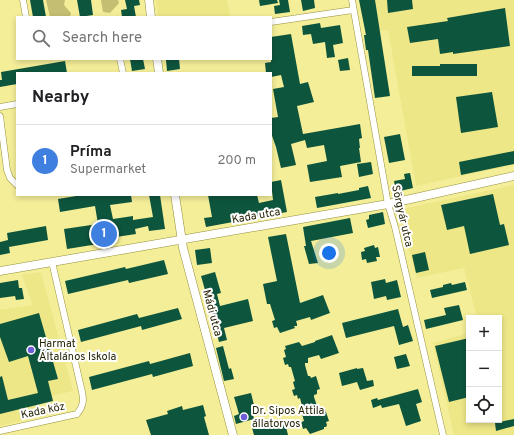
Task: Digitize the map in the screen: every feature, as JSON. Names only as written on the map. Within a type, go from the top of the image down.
[{"type":"street","points":[[23,0],[26,16]]},
{"type":"street","points":[[149,0],[151,16]]},
{"type":"street","name":"Sörgyár utca","points":[[352,0],[388,204],[443,435]]},
{"type":"street","points":[[272,22],[354,10]]},
{"type":"street","points":[[120,60],[123,72]]},
{"type":"street","points":[[157,60],[159,72]]},
{"type":"street","points":[[0,107],[16,104]]},
{"type":"street","points":[[0,116],[7,170],[10,178],[16,184]]},
{"type":"street","name":"Kada utca","points":[[0,271],[388,204],[514,176]]},
{"type":"street","name":"Mádi utca","points":[[175,196],[182,240],[233,435]]},
{"type":"street","name":"Kada köz","points":[[0,431],[76,414],[83,404],[84,398],[52,262]]},
{"type":"shaded area","points":[[46,0],[65,0],[64,5],[71,13],[70,16],[50,16]]},
{"type":"shaded area","points":[[101,0],[118,0],[119,3],[110,13],[103,12]]},
{"type":"shaded area","points":[[156,0],[227,0],[230,16],[158,16]]},
{"type":"shaded area","points":[[361,0],[514,0],[514,165],[416,186],[388,30],[367,33]]},
{"type":"shaded area","points":[[514,185],[514,435],[454,435],[433,343],[466,334],[466,423],[502,423],[502,315],[476,315],[464,268],[417,278],[398,210]]},
{"type":"shaded area","name":"Harmat Általános Iskola","points":[[41,272],[73,391],[52,396],[53,401],[40,404],[42,416],[0,426],[0,310],[33,305],[22,275]]},
{"type":"building","points":[[30,0],[43,0],[46,16],[33,16]]},
{"type":"building","points":[[77,0],[91,0],[93,15],[80,16]]},
{"type":"building","points":[[125,0],[139,0],[140,5],[134,6],[136,16],[122,16],[121,10],[127,9]]},
{"type":"building","points":[[259,0],[277,0],[278,3],[260,6]]},
{"type":"building","points":[[279,0],[288,0],[290,12],[275,14],[274,6],[280,5]]},
{"type":"building","points":[[301,0],[314,0],[315,8],[303,11]]},
{"type":"building","points":[[359,0],[375,0],[390,96],[375,98],[368,50],[366,50],[364,35],[366,35]]},
{"type":"building","points":[[387,0],[412,0],[413,9],[388,13]]},
{"type":"building","points":[[505,8],[510,46],[453,54],[453,52],[440,54],[438,39],[410,43],[407,27],[448,21],[447,18]]},
{"type":"building","points":[[320,23],[321,28],[340,25],[343,43],[333,45],[335,57],[327,58],[325,42],[313,44],[311,34],[303,35],[302,26]]},
{"type":"building","points":[[291,34],[300,84],[308,82],[314,102],[297,106],[303,134],[360,124],[362,138],[359,139],[359,148],[361,162],[340,166],[342,177],[310,182],[307,165],[327,161],[324,145],[307,148],[305,140],[291,144],[296,165],[281,168],[272,136],[272,118],[278,117],[273,89],[284,87],[281,75],[272,77],[272,72],[266,72],[265,63],[271,62],[272,60],[272,37]]},
{"type":"building","points":[[348,58],[350,70],[340,71],[338,60]]},
{"type":"building","points":[[130,60],[143,60],[145,69],[132,71]]},
{"type":"building","points":[[166,60],[179,60],[180,69],[167,71]]},
{"type":"building","points":[[65,61],[67,72],[16,72],[16,84],[0,87],[0,80],[2,80],[1,72]]},
{"type":"building","points":[[440,64],[477,64],[477,76],[412,76],[412,66],[440,66]]},
{"type":"building","points":[[492,92],[498,127],[461,133],[456,97]]},
{"type":"building","points":[[400,134],[405,160],[389,163],[384,137]]},
{"type":"building","points":[[514,151],[514,164],[461,175],[459,162]]},
{"type":"building","points":[[371,162],[373,174],[359,177],[357,164]]},
{"type":"building","points":[[410,173],[413,188],[396,192],[394,181],[405,179],[404,174]]},
{"type":"building","points":[[281,180],[287,212],[206,227],[204,218],[212,217],[208,196],[257,196],[259,203],[273,200],[272,182]]},
{"type":"building","points":[[368,186],[371,198],[317,208],[315,197],[359,190],[359,188]]},
{"type":"building","points":[[493,194],[500,225],[504,224],[509,245],[470,254],[464,226],[447,230],[441,205]]},
{"type":"building","points":[[76,196],[131,196],[132,202],[110,205],[113,219],[133,216],[133,220],[153,217],[149,196],[160,196],[165,229],[149,231],[148,226],[135,229],[136,234],[116,237],[117,241],[67,249],[64,229],[98,224],[95,206],[60,212],[58,199]]},
{"type":"building","points":[[383,212],[385,224],[368,228],[366,220],[369,219],[369,215]]},
{"type":"building","points":[[350,218],[353,233],[311,241],[318,263],[309,264],[304,246],[306,246],[303,227]]},
{"type":"building","points":[[46,226],[48,240],[9,247],[10,253],[0,255],[0,242],[8,240],[7,233]]},
{"type":"building","points":[[286,234],[300,303],[323,295],[330,313],[311,320],[310,317],[296,321],[297,326],[294,326],[295,328],[280,333],[277,327],[274,328],[272,321],[275,320],[270,304],[267,304],[263,284],[277,281],[268,237]]},
{"type":"building","points":[[374,245],[375,248],[378,247],[380,257],[376,257],[377,261],[367,263],[366,259],[362,260],[361,252],[365,251],[364,248]]},
{"type":"building","points":[[210,248],[212,263],[197,265],[195,250]]},
{"type":"building","points":[[425,252],[429,270],[416,273],[412,255]]},
{"type":"building","points":[[164,260],[168,274],[129,283],[128,280],[68,294],[65,281],[125,267],[126,269]]},
{"type":"building","points":[[215,272],[221,293],[217,294],[220,306],[248,299],[253,321],[224,328],[227,340],[219,342],[208,297],[201,276]]},
{"type":"building","points":[[385,279],[386,283],[397,280],[401,297],[387,300],[386,296],[374,299],[371,282]]},
{"type":"building","points":[[18,280],[19,288],[22,288],[24,299],[16,300],[15,296],[0,298],[0,283]]},
{"type":"building","points":[[465,282],[467,290],[432,298],[430,290],[443,287],[443,285],[451,283],[452,285]]},
{"type":"building","points":[[459,305],[463,320],[426,329],[424,320],[446,315],[444,308]]},
{"type":"building","points":[[178,308],[182,319],[142,330],[141,326],[81,342],[78,330],[137,314],[139,318]]},
{"type":"building","points":[[398,309],[403,327],[408,325],[413,341],[399,345],[394,326],[346,338],[342,323]]},
{"type":"building","points":[[39,313],[58,379],[48,381],[53,401],[0,414],[0,377],[2,376],[8,400],[38,393],[28,356],[9,362],[0,337],[0,324]]},
{"type":"building","points":[[332,335],[339,353],[321,359],[319,355],[308,358],[308,363],[305,363],[308,376],[311,378],[316,376],[320,389],[317,390],[317,394],[314,395],[318,409],[320,408],[320,411],[325,409],[329,421],[326,422],[327,425],[324,429],[310,434],[306,428],[303,429],[301,422],[304,421],[302,414],[304,414],[300,398],[298,399],[297,395],[294,396],[292,390],[295,389],[293,382],[295,381],[291,367],[289,367],[288,364],[285,365],[283,358],[286,357],[284,350],[286,349],[285,346],[299,342],[302,346]]},
{"type":"building","points":[[466,339],[466,398],[449,402],[435,346]]},
{"type":"building","points":[[223,346],[229,369],[231,368],[234,379],[224,381],[216,348]]},
{"type":"building","points":[[190,353],[193,366],[153,377],[152,374],[92,390],[89,377],[149,361],[150,364]]},
{"type":"building","points":[[406,354],[410,366],[397,369],[394,357]]},
{"type":"building","points":[[357,368],[363,368],[367,381],[373,380],[374,386],[360,390],[357,382],[342,386],[339,373]]},
{"type":"building","points":[[418,389],[422,402],[416,404],[421,421],[406,426],[399,404],[382,408],[381,405],[373,408],[371,400],[377,398],[378,400]]},
{"type":"building","points":[[251,393],[254,405],[251,406],[254,419],[236,424],[234,416],[239,414],[234,397]]},
{"type":"building","points":[[203,405],[206,416],[204,417],[209,435],[151,435],[146,420],[168,414],[167,411],[182,406],[183,410]]},
{"type":"building","points":[[284,419],[288,435],[254,435],[252,428]]},
{"type":"building","points":[[514,419],[514,426],[496,431],[495,423],[502,423],[502,422]]},
{"type":"place","name":"Príma","points":[[104,234]]},
{"type":"place","name":"Harmat Általános Iskola","points":[[31,350]]},
{"type":"place","name":"Dr. Sipos Attila állatorvos","points":[[244,417]]}]
